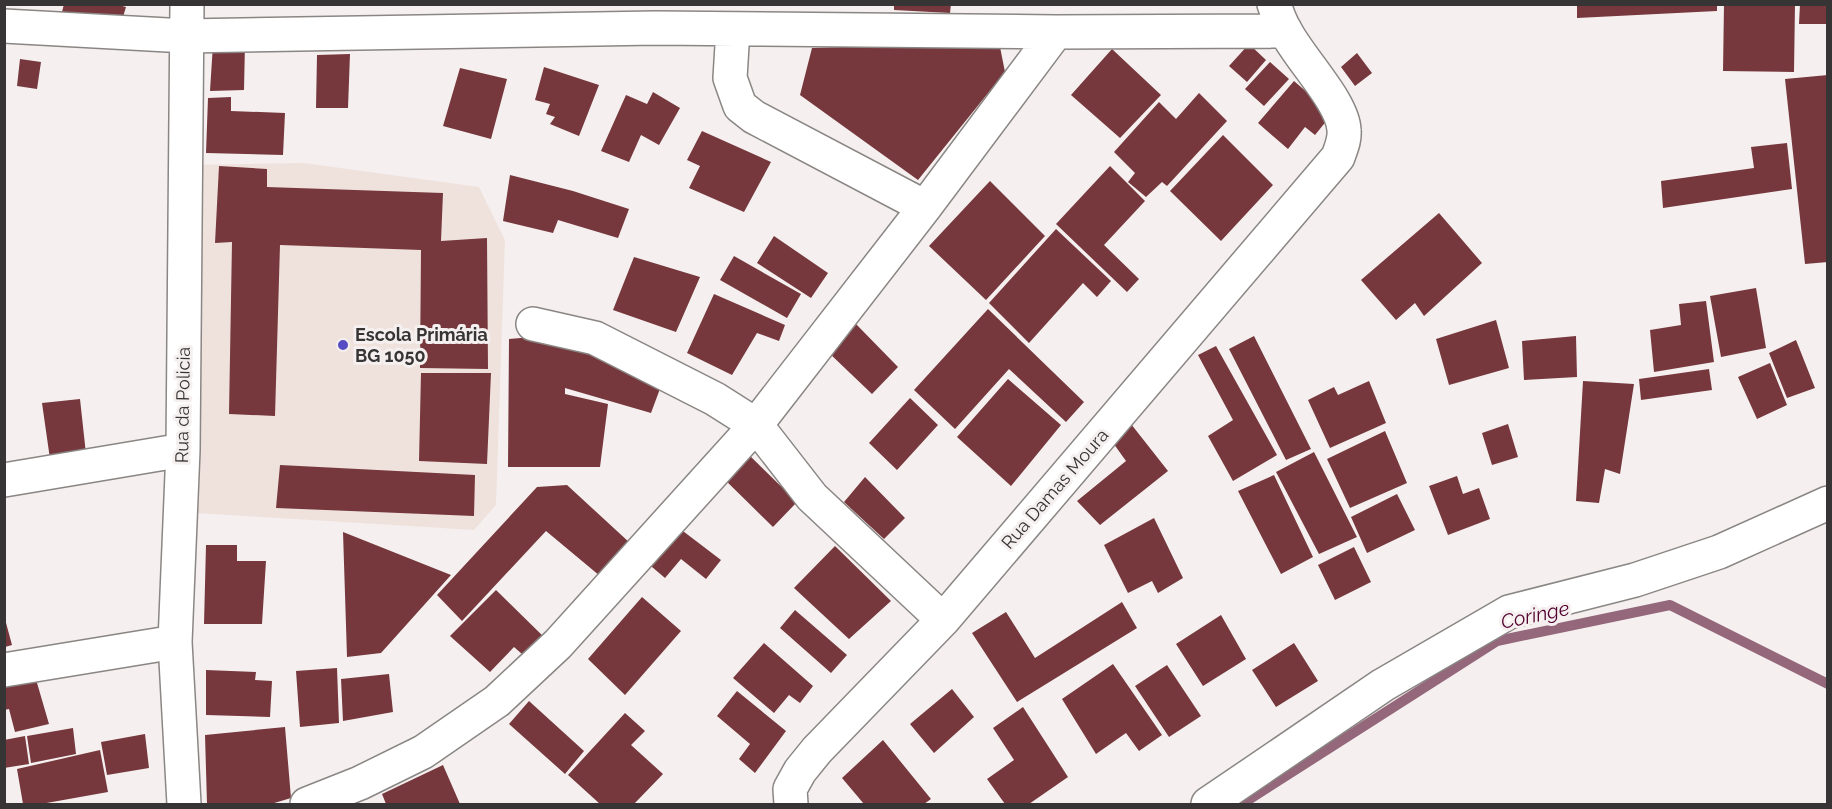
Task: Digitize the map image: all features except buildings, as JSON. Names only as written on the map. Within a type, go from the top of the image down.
[{"type":"street","points":[[4,26],[187,20],[656,16],[733,29],[1056,32],[1279,18]]},
{"type":"street","name":"Rua Damas Moura","points":[[791,804],[789,789],[817,750],[943,620],[1338,157],[1344,140],[1344,128],[1330,98],[1279,18]]},
{"type":"street","name":"Rua da Policia","points":[[184,804],[175,642],[183,450],[187,20]]},
{"type":"street","points":[[733,29],[730,78],[740,106],[754,117],[925,207]]},
{"type":"street","points":[[307,804],[360,783],[423,752],[497,701],[558,644],[756,425],[925,207],[1056,32]]},
{"type":"street","points":[[533,324],[595,338],[715,399],[756,425],[812,497],[943,620]]},
{"type":"street","points":[[4,480],[183,450]]},
{"type":"street","points":[[1208,804],[1383,685],[1509,612],[1635,580],[1719,552],[1827,503]]},
{"type":"street","points":[[4,670],[175,642]]},
{"type":"shaded area","name":"Escola Primária BG 1050","points":[[304,163],[479,187],[505,240],[496,505],[474,530],[180,512],[185,165]]},
{"type":"waterway","name":"Coringe","points":[[1242,804],[1497,641],[1670,605],[1828,684]]},
{"type":"place","name":"Escola Primária BG 1050","points":[[343,345]]}]
